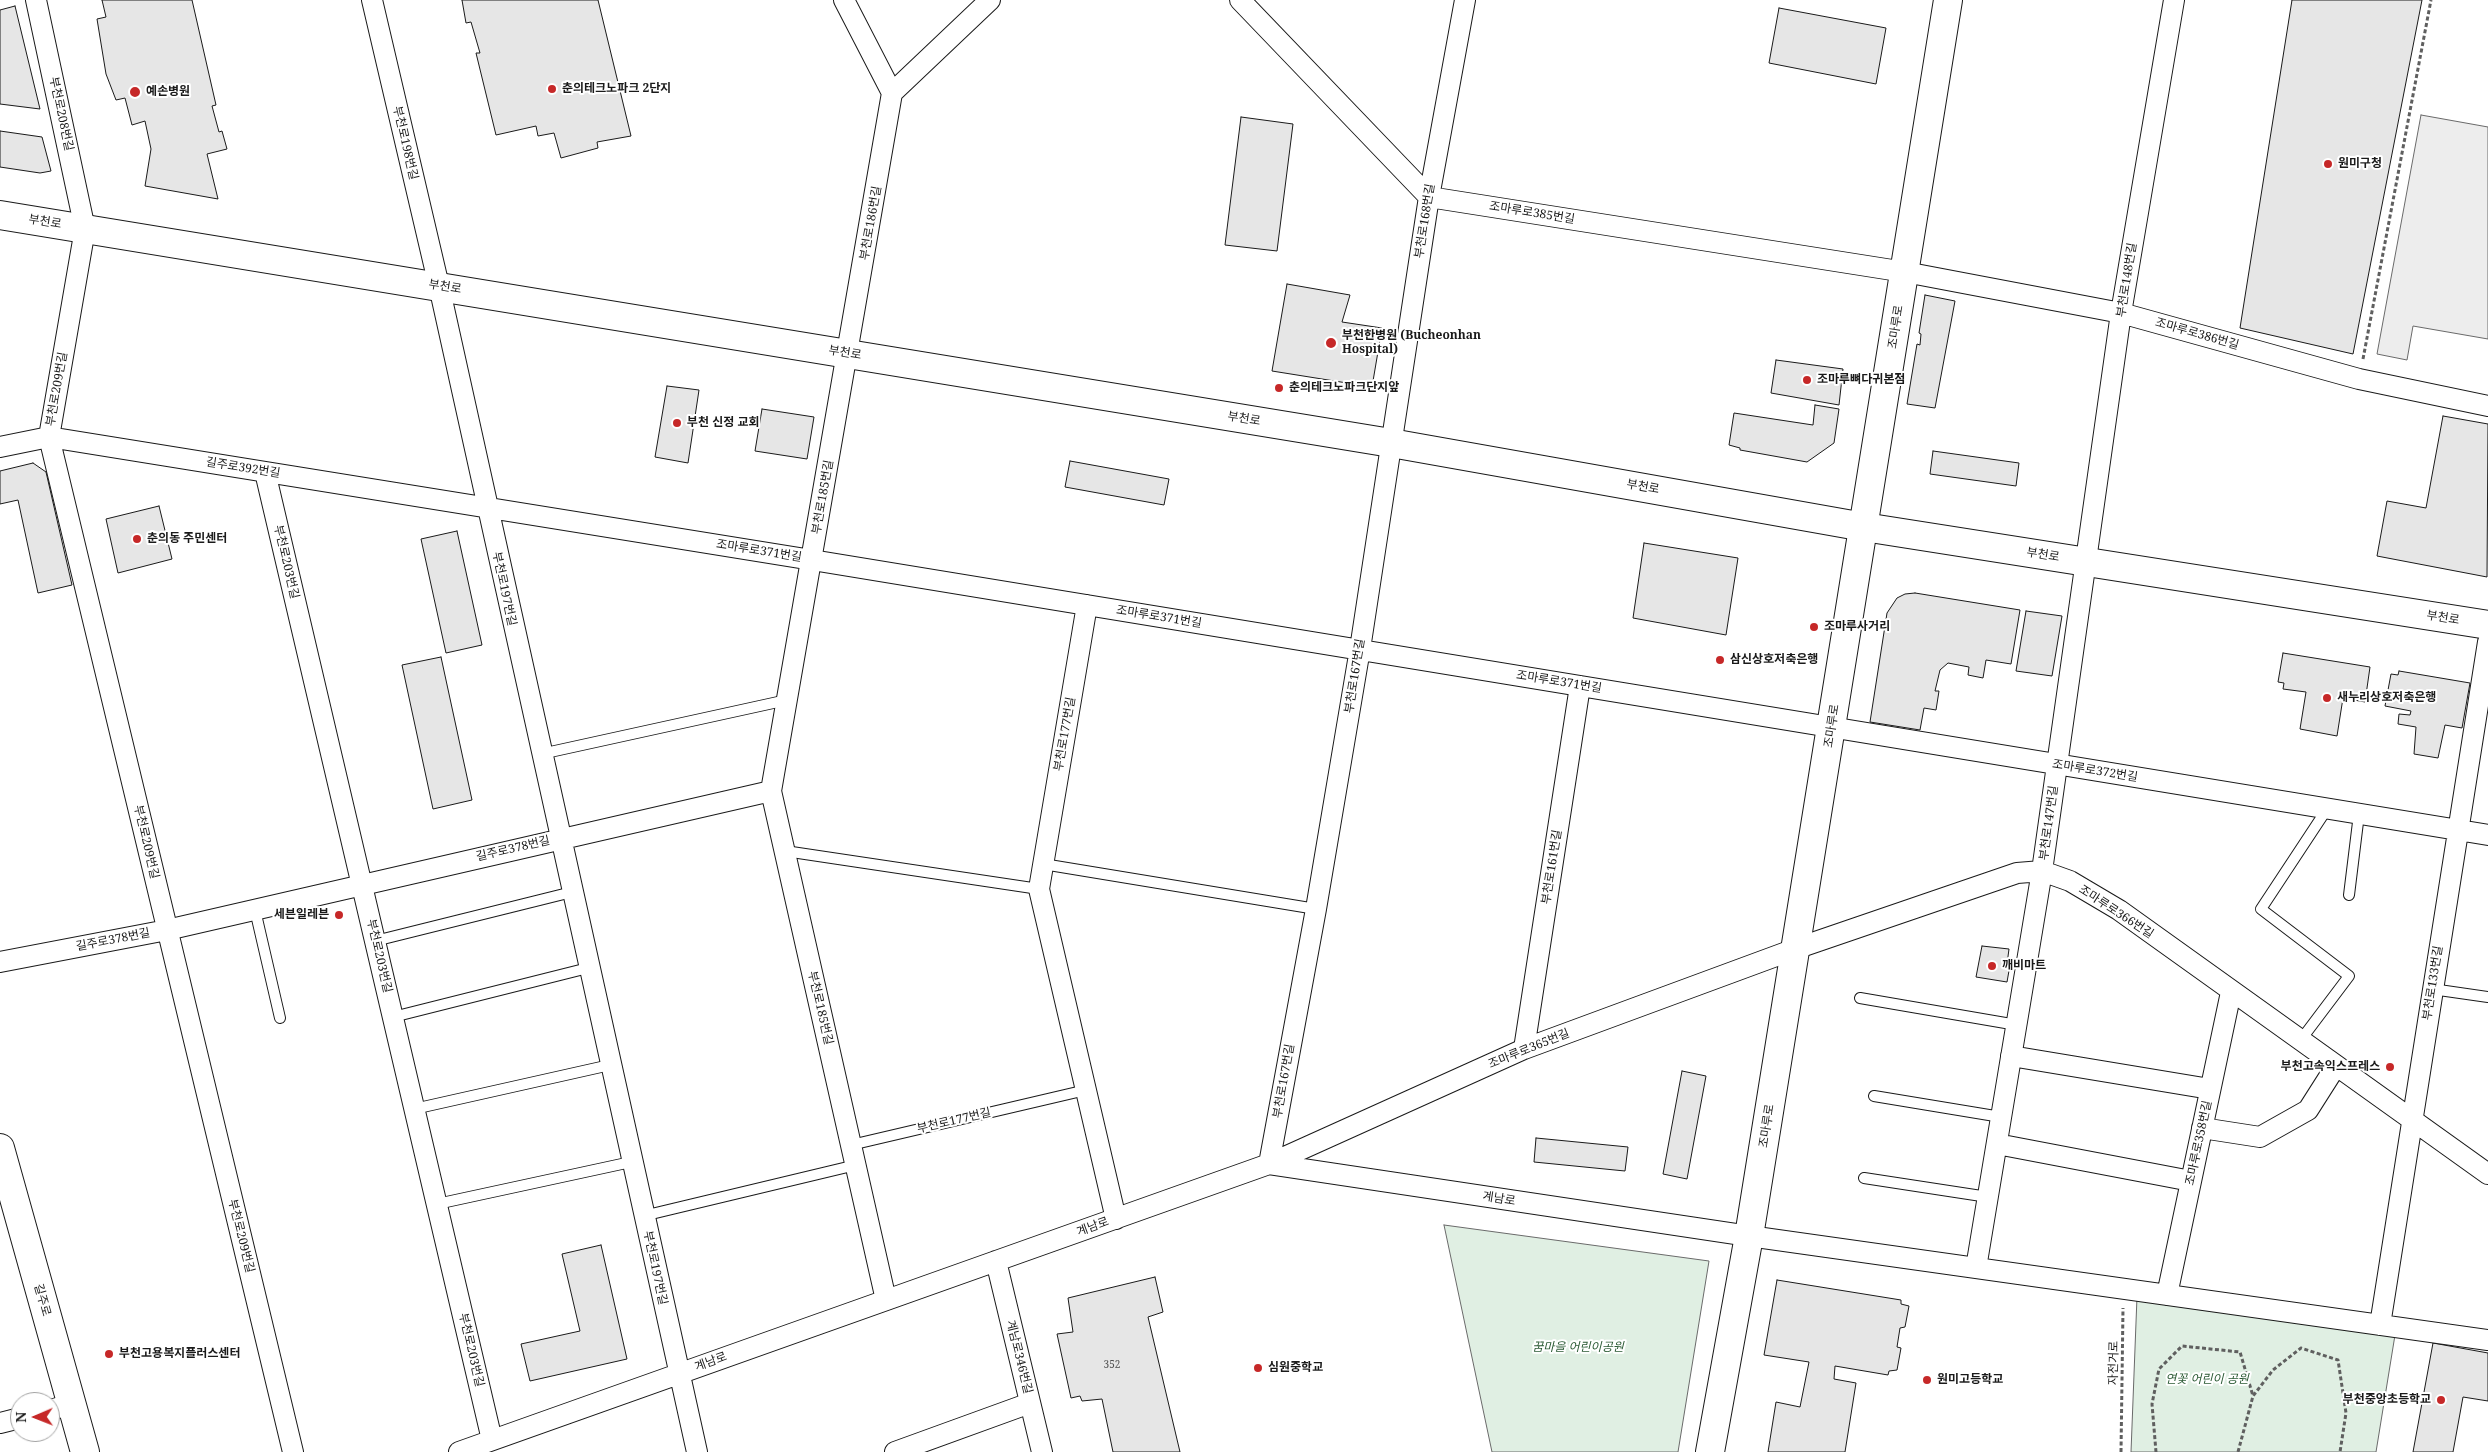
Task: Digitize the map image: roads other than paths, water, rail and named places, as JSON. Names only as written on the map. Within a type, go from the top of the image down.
[{"type":"main road","name":"조마루로","points":[[1710,1452],[1749,1236],[1948,0]]},
{"type":"main road","name":"부천로","points":[[0,215],[1391,443],[1864,527],[2488,626]]},
{"type":"main road","name":"길주로","points":[[0,1148],[61,1407],[85,1452]]},
{"type":"street","name":"부천로208번길","points":[[36,0],[85,229]]},
{"type":"street","name":"부천로198번길","points":[[372,0],[439,286]]},
{"type":"street","points":[[844,0],[892,93],[990,0]]},
{"type":"street","points":[[1240,0],[1428,197]]},
{"type":"street","name":"부천로168번길","points":[[1391,443],[1428,197],[1466,0]]},
{"type":"street","name":"부천로148번길","points":[[2085,562],[2121,313],[2174,0]]},
{"type":"street","name":"부천로186번길","points":[[848,354],[892,93]]},
{"type":"street","name":"조마루로385번길","points":[[1428,197],[1905,272]]},
{"type":"street","name":"부천로209번길","points":[[85,229],[49,437],[293,1452]]},
{"type":"street","name":"조마루로386번길","points":[[1905,272],[2121,313],[2359,379],[2488,406]]},
{"type":"street","name":"부천로197번길","points":[[439,286],[588,968],[697,1452]]},
{"type":"street","name":"부천로185번길","points":[[848,354],[772,791],[886,1300]]},
{"type":"street","name":"길주로392번길","points":[[0,447],[49,437],[486,506]]},
{"type":"street","name":"부천로167번길","points":[[1269,1164],[1316,909],[1360,650],[1391,443]]},
{"type":"street","name":"부천로203번길","points":[[265,472],[492,1440]]},
{"type":"street","name":"조마루로371번길","points":[[486,506],[1832,727]]},
{"type":"street","name":"부천로147번길","points":[[1976,1268],[2042,872],[2085,562]]},
{"type":"street","name":"부천로177번길","points":[[1087,605],[1039,889],[1116,1218]]},
{"type":"street","name":"부천로133번길","points":[[2380,1324],[2488,642]]},
{"type":"street","name":"부천로161번길","points":[[1524,1049],[1580,686]]},
{"type":"street","name":"조마루로372번길","points":[[1832,727],[2488,835]]},
{"type":"street","name":"길주로378번길","points":[[0,962],[167,930],[560,838],[772,791]]},
{"type":"street","name":"조마루로366번길","points":[[1795,949],[2017,873],[2042,872],[2070,881],[2119,910],[2231,992],[2488,1174]]},
{"type":"street","name":"조마루로365번길","points":[[1269,1164],[1524,1049],[1795,949]]},
{"type":"street","name":"조마루로358번길","points":[[2166,1295],[2231,992]]},
{"type":"street","points":[[2011,1056],[2210,1089]]},
{"type":"street","points":[[2202,1128],[2260,1137],[2308,1110],[2336,1066]]},
{"type":"street","points":[[1997,1144],[2191,1181]]},
{"type":"street","name":"계남로","points":[[459,1452],[1269,1164],[1749,1236],[2488,1340]]},
{"type":"street","name":"계남로346번길","points":[[996,1261],[1042,1452]]},
{"type":"street","points":[[895,1452],[1030,1403]]},
{"type":"lane","points":[[541,754],[788,700]]},
{"type":"lane","points":[[2300,1041],[2348,976],[2262,909],[2327,809]]},
{"type":"lane","points":[[2349,895],[2359,814]]},
{"type":"lane","points":[[785,851],[1039,889]]},
{"type":"lane","points":[[1043,864],[1316,909]]},
{"type":"lane","points":[[375,941],[572,892]]},
{"type":"lane","points":[[255,910],[280,1018]]},
{"type":"lane","points":[[393,1017],[588,968]]},
{"type":"lane","points":[[2432,989],[2488,997]]},
{"type":"lane","points":[[1860,998],[2016,1025]]},
{"type":"lane","points":[[414,1109],[610,1065]]},
{"type":"lane","name":"부천로177번길","points":[[851,1145],[1086,1090]]},
{"type":"lane","points":[[1874,1096],[2001,1116]]},
{"type":"lane","points":[[437,1204],[631,1162]]},
{"type":"lane","points":[[643,1216],[856,1166]]},
{"type":"lane","points":[[1864,1178],[1988,1197]]},
{"type":"place","name":"춘의테크노파크 2단지","points":[[552,89]]},
{"type":"place","name":"예손병원","points":[[135,92]]},
{"type":"place","name":"원미구청","points":[[2328,164]]},
{"type":"place","name":"부천한병원 (Bucheonhan Hospital)","points":[[1331,343]]},
{"type":"place","name":"조마루뼈다귀본점","points":[[1807,380]]},
{"type":"place","name":"춘의테크노파크단지앞","points":[[1279,388]]},
{"type":"place","name":"부천 신정 교회","points":[[677,423]]},
{"type":"place","name":"춘의동 주민센터","points":[[137,539]]},
{"type":"place","name":"조마루사거리","points":[[1814,627]]},
{"type":"place","name":"삼신상호저축은행","points":[[1720,660]]},
{"type":"place","name":"새누리상호저축은행","points":[[2327,698]]},
{"type":"place","name":"세븐일레븐","points":[[339,915]]},
{"type":"place","name":"깨비마트","points":[[1992,966]]},
{"type":"place","name":"부천고속익스프레스","points":[[2390,1067]]},
{"type":"place","name":"부천고용복지플러스센터","points":[[109,1354]]},
{"type":"place","name":"심원중학교","points":[[1258,1368]]},
{"type":"place","name":"원미고등학교","points":[[1927,1380]]},
{"type":"place","name":"부천중앙초등학교","points":[[2441,1400]]},
{"type":"park label","name":"꿈마을 어린이공원","points":[[1578,1348]]},
{"type":"park label","name":"연꽃 어린이 공원","points":[[2207,1380]]}]
